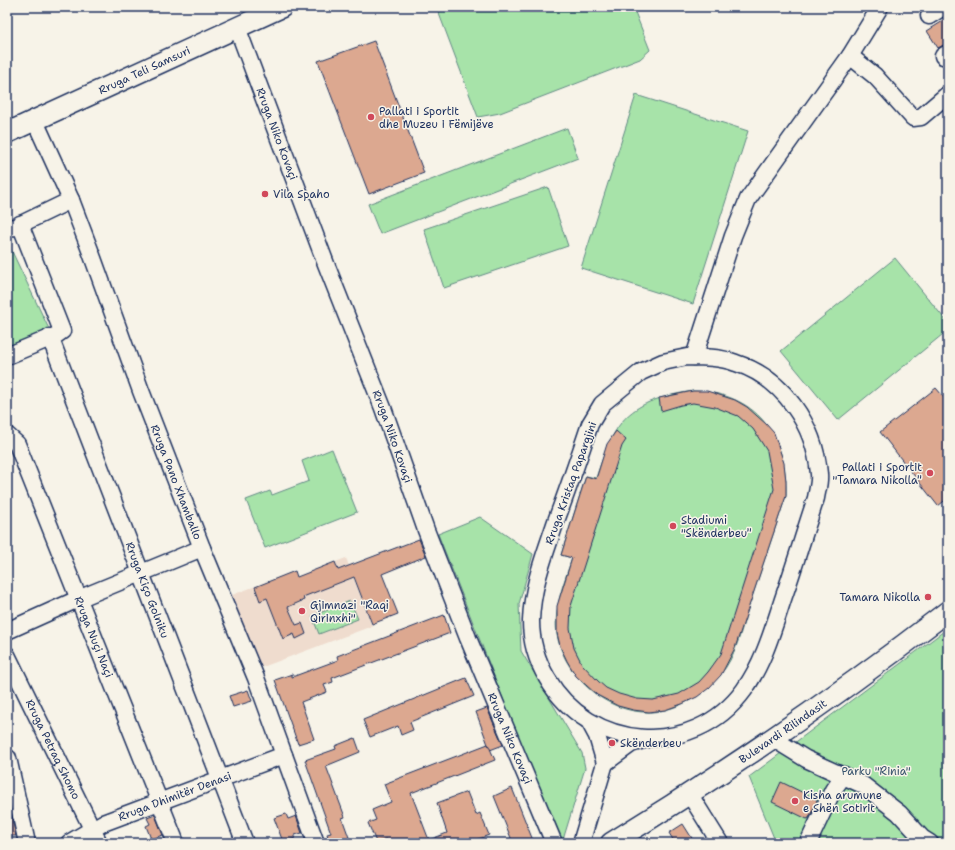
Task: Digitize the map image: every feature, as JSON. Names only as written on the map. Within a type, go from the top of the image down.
[{"type":"main road","name":"Rruga Teli Samsuri","points":[[7,133],[282,7]]},
{"type":"main road","name":"Bulevardi Rilindasit","points":[[611,843],[690,795],[907,643],[948,611]]},
{"type":"street","points":[[694,357],[733,236],[748,199],[850,56],[880,7]]},
{"type":"street","points":[[929,16],[943,7]]},
{"type":"street","name":"Rruga Niko Kovaçi","points":[[237,27],[326,264],[383,408],[426,530],[468,638],[554,843]]},
{"type":"street","points":[[850,56],[875,76],[889,90],[908,115],[914,118],[921,117],[948,94]]},
{"type":"street","name":"Rruga Pano Xhamballo","points":[[35,121],[70,200],[202,548],[256,678],[316,843]]},
{"type":"street","points":[[14,226],[70,200]]},
{"type":"street","name":"Rruga Kiço Golniku","points":[[14,226],[56,334],[140,574],[245,843]]},
{"type":"street","points":[[7,356],[56,334]]},
{"type":"street","name":"Rruga Kristaq Papargjini","points":[[590,723],[597,736],[605,763],[631,744],[647,739],[685,733],[707,723],[727,709],[744,690],[767,648],[816,498],[819,475],[806,426],[794,405],[778,387],[758,373],[736,363],[712,357],[694,357],[663,362],[641,372],[602,404],[590,424],[540,568],[531,621],[532,642],[538,661],[554,690],[568,706],[590,723],[612,733],[647,739]]},
{"type":"street","name":"Rruga Nuçi Naçi","points":[[7,435],[17,444],[176,843]]},
{"type":"street","points":[[7,631],[78,599],[202,548]]},
{"type":"street","name":"Rruga Petraq Shomo","points":[[7,655],[95,836]]},
{"type":"street","points":[[772,738],[806,759],[844,775],[862,785],[899,813],[922,838],[930,843]]},
{"type":"street","name":"Rruga Dhimitër Denasi","points":[[69,843],[95,836],[103,823],[284,755]]},
{"type":"street","points":[[8,758],[27,843]]},
{"type":"street","points":[[581,843],[605,763]]},
{"type":"street","points":[[808,843],[833,790],[844,775]]},
{"type":"street","points":[[690,795],[720,843]]},
{"type":"shaded area","name":"Gjimnazi \"Raqi Qirinxhi\"","points":[[346,558],[372,626],[260,668],[232,595],[295,571],[297,577]]},
{"type":"green space","points":[[443,7],[633,7],[650,50],[640,59],[500,113],[478,117],[438,11]]},
{"type":"green space","points":[[636,95],[748,131],[693,304],[581,268]]},
{"type":"green space","points":[[567,128],[578,158],[380,234],[368,204]]},
{"type":"green space","points":[[548,187],[568,246],[444,288],[424,229]]},
{"type":"green space","points":[[7,241],[49,329],[7,349]]},
{"type":"green space","points":[[895,258],[948,323],[948,330],[838,420],[781,351]]},
{"type":"green space","name":"Stadiumi \"Skënderbeu\"","points":[[693,391],[715,393],[734,399],[751,409],[764,421],[774,437],[781,454],[785,474],[786,496],[734,652],[726,668],[702,692],[680,705],[665,710],[647,712],[629,710],[612,704],[596,695],[582,683],[562,652],[556,625],[558,605],[572,558],[561,555],[586,476],[596,478],[610,441],[618,427],[627,416],[639,407],[671,395]]},
{"type":"green space","points":[[332,449],[357,512],[265,548],[246,500],[270,491],[272,495],[309,481],[302,461]]},
{"type":"green space","points":[[480,517],[533,554],[519,604],[521,651],[582,753],[585,768],[562,843],[560,843],[438,534]]},
{"type":"green space","points":[[350,601],[358,619],[319,634],[312,616]]},
{"type":"green space","name":"Parku \"Rinia\"","points":[[948,628],[948,843],[776,843],[749,777]]},
{"type":"building","points":[[948,18],[948,43],[938,48],[927,31]]},
{"type":"building","name":"Pallati i Sportit dhe Muzeu i Fëmijëve","points":[[374,41],[424,173],[369,194],[318,61]]},
{"type":"building","name":"Pallati i Sportit \"Tamara Nikolla\"","points":[[936,388],[948,402],[948,498],[938,506],[880,432]]},
{"type":"building","points":[[693,391],[707,391],[735,400],[747,407],[774,433],[784,463],[786,496],[735,648],[721,675],[709,688],[697,697],[682,704],[665,710],[649,712],[633,710],[618,706],[597,695],[576,676],[560,646],[557,633],[557,606],[572,558],[561,555],[586,476],[596,479],[607,444],[616,431],[626,440],[622,446],[571,606],[570,628],[574,648],[582,664],[606,688],[619,694],[637,699],[653,700],[679,694],[699,682],[708,672],[721,654],[774,489],[767,451],[753,429],[738,416],[715,407],[693,403],[661,411],[659,398]]},
{"type":"building","points":[[419,539],[426,556],[382,574],[398,614],[372,624],[354,577],[303,597],[304,600],[288,607],[296,625],[302,623],[306,634],[296,639],[294,634],[283,639],[267,598],[260,601],[255,587],[295,571],[297,577],[335,562],[338,570]]},
{"type":"building","points":[[444,615],[450,633],[332,678],[333,682],[324,685],[327,692],[301,702],[314,739],[298,744],[275,680],[292,674],[292,677],[338,660],[337,656]]},
{"type":"building","points":[[466,678],[474,696],[410,722],[413,730],[401,735],[398,726],[370,737],[363,720]]},
{"type":"building","points":[[248,690],[252,701],[233,707],[229,696]]},
{"type":"building","points":[[487,708],[503,745],[490,750],[476,712]]},
{"type":"building","points":[[355,738],[360,752],[326,766],[345,817],[342,818],[351,843],[330,843],[327,834],[331,833],[305,760],[336,749],[335,746]]},
{"type":"building","points":[[488,744],[495,760],[411,793],[429,840],[447,833],[437,803],[467,792],[476,815],[480,813],[489,835],[468,843],[386,843],[386,839],[376,842],[368,823],[376,820],[372,810],[391,802],[384,784]]},
{"type":"building","name":"Kisha arumune e Shën Sotirit","points":[[781,782],[816,799],[817,801],[809,818],[807,819],[772,802]]},
{"type":"building","points":[[512,788],[534,843],[513,843],[494,796]]},
{"type":"building","points":[[7,797],[16,836],[7,836]]},
{"type":"building","points":[[286,814],[288,819],[296,816],[302,833],[295,835],[295,838],[283,842],[274,818]]},
{"type":"building","points":[[155,815],[163,835],[151,839],[146,826],[150,824],[147,818]]},
{"type":"building","points":[[683,824],[695,843],[675,843],[669,833]]},
{"type":"place","name":"Pallati i Sportit dhe Muzeu i Fëmijëve","points":[[371,117]]},
{"type":"place","name":"Vila Spaho","points":[[265,194]]},
{"type":"place","name":"Pallati i Sportit \"Tamara Nikolla\"","points":[[930,473]]},
{"type":"place","name":"Stadiumi \"Skënderbeu\"","points":[[673,526]]},
{"type":"place","name":"Tamara Nikolla","points":[[928,597]]},
{"type":"place","name":"Gjimnazi \"Raqi Qirinxhi\"","points":[[302,611]]},
{"type":"place","name":"Skënderbeu","points":[[612,743]]},
{"type":"place","name":"Kisha arumune e Shën Sotirit","points":[[795,801]]}]
